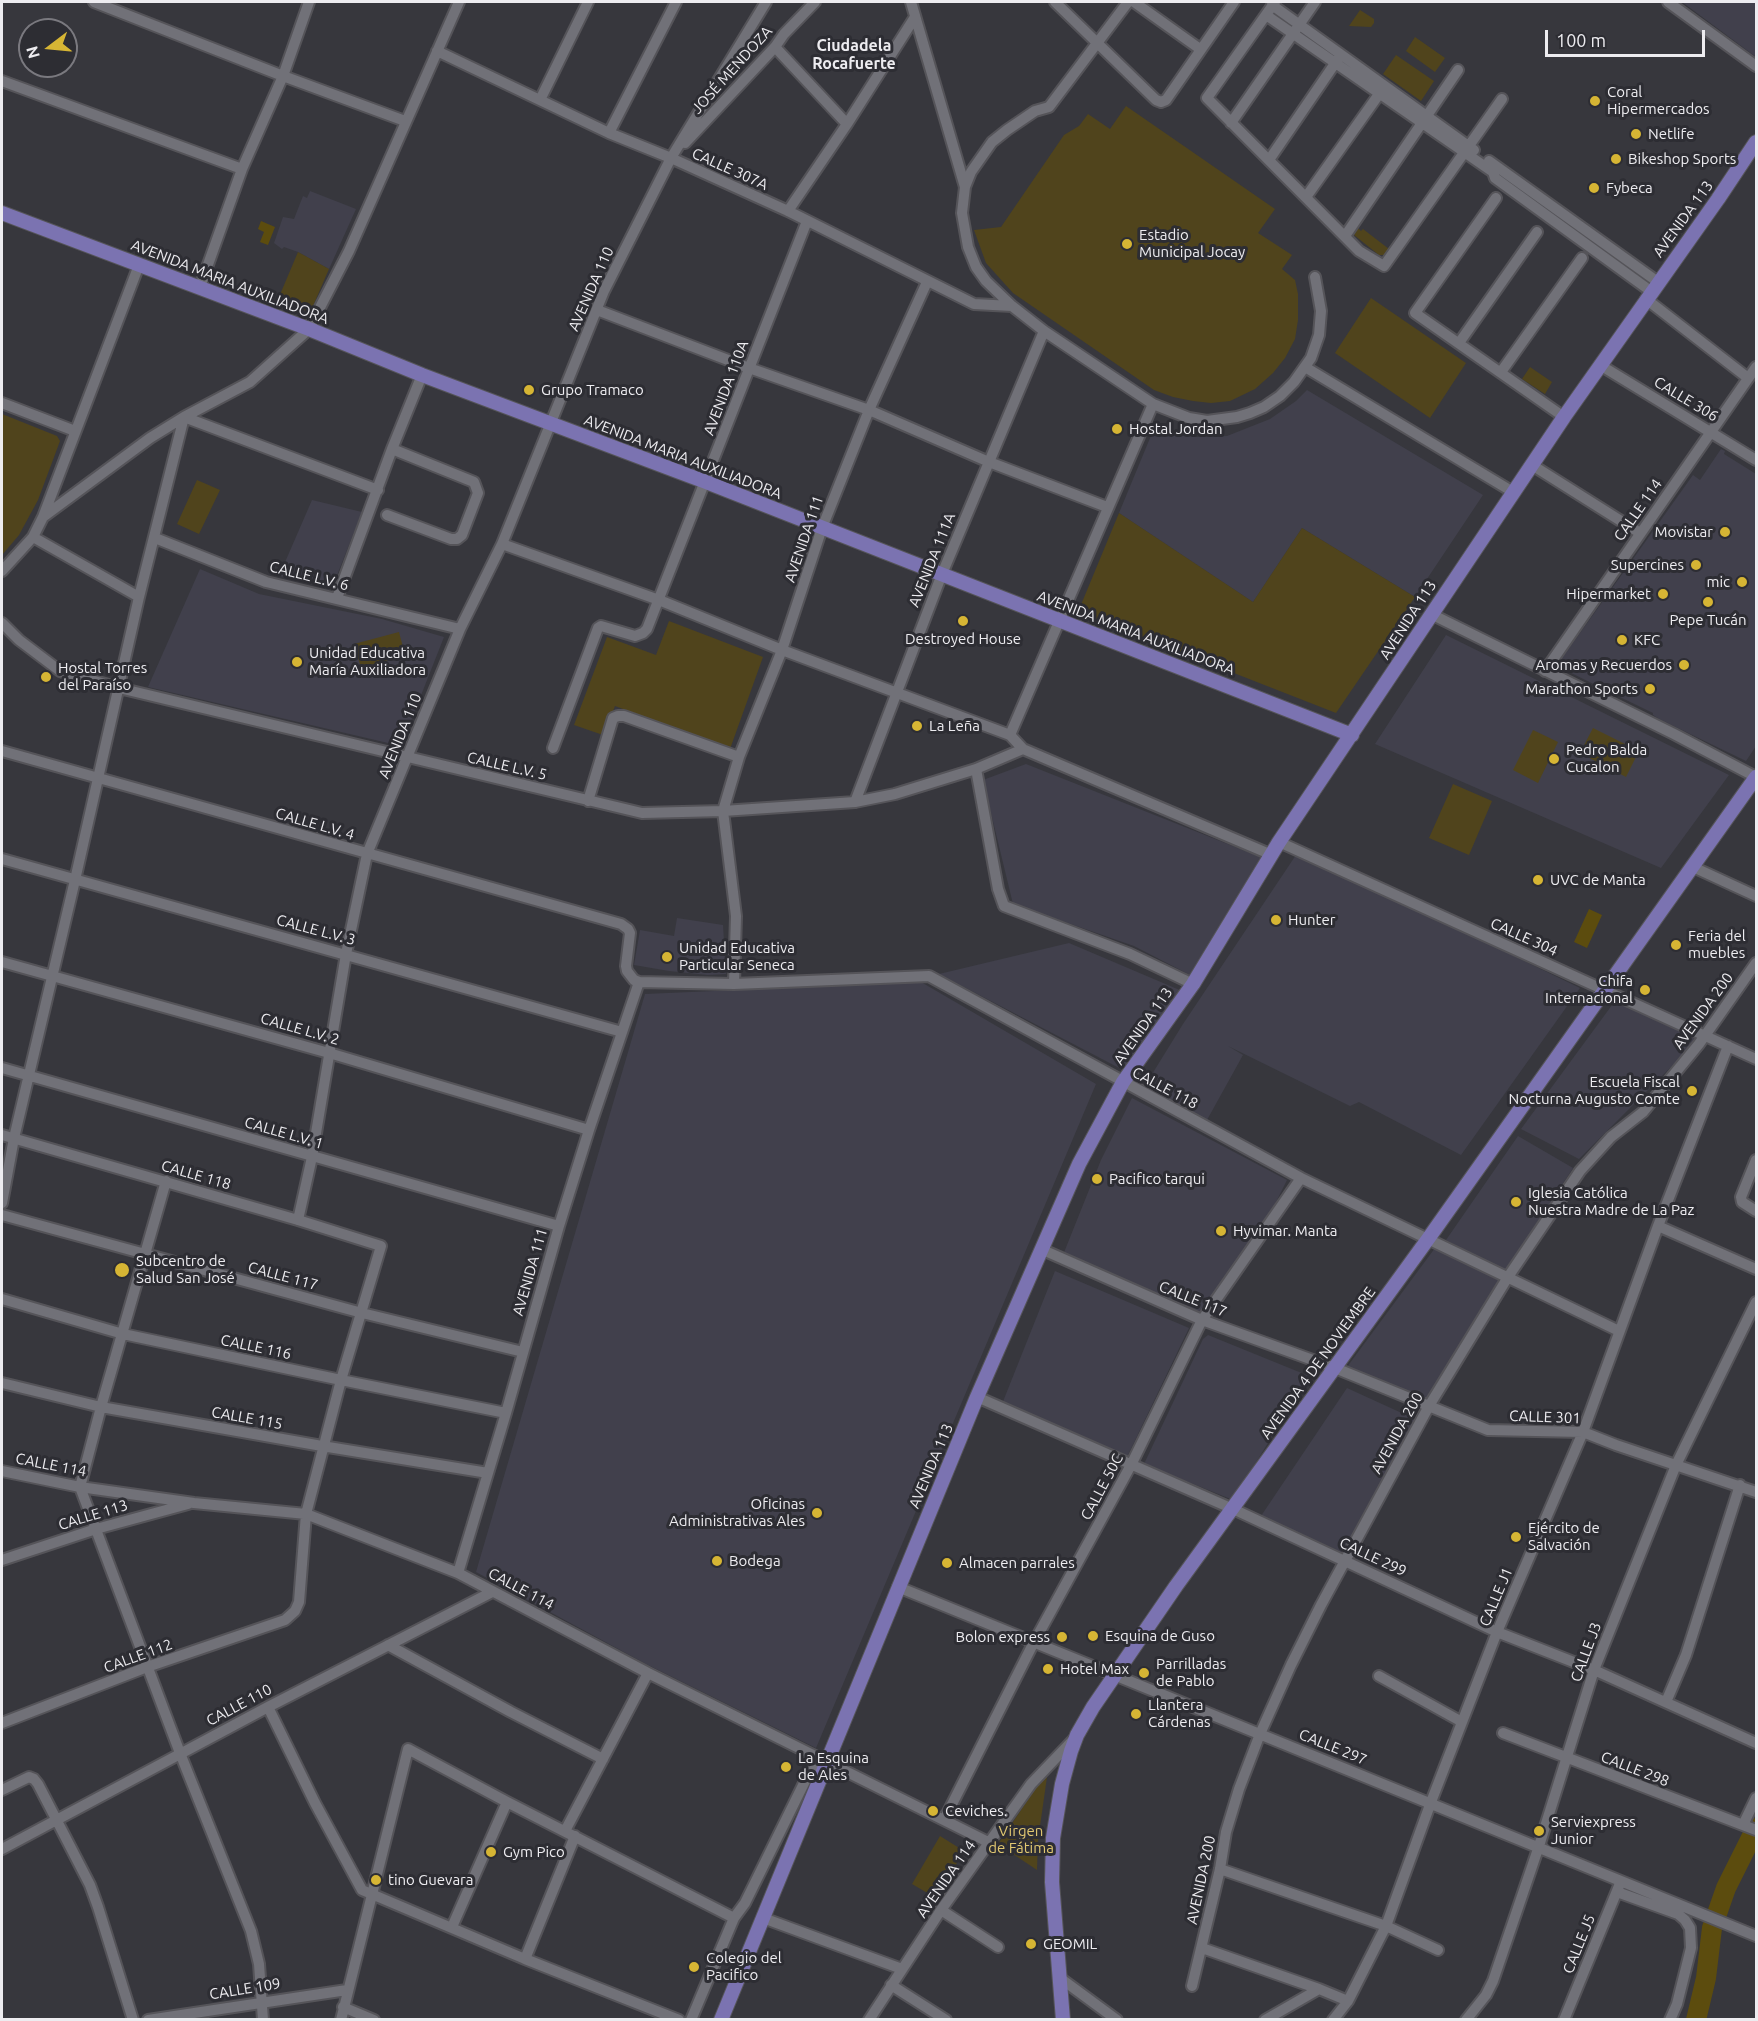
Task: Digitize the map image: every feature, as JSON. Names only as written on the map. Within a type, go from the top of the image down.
[{"type":"main road","name":"AVENIDA 113","points":[[721,2019],[977,1397],[1079,1164],[1123,1083],[1193,984],[1279,842],[1431,614],[1564,417],[1756,142]]},
{"type":"main road","name":"AVENIDA MARIA AUXILIADORA","points":[[2,213],[706,482],[1352,735]]},
{"type":"main road","name":"AVENIDA 4 DE NOVIEMBRE","points":[[1063,2019],[1052,1882],[1053,1838],[1062,1784],[1077,1735],[1093,1707],[1176,1586],[1428,1239],[1756,777]]},
{"type":"street","points":[[93,2],[405,121]]},
{"type":"street","points":[[200,287],[242,170],[283,76],[309,2]]},
{"type":"street","points":[[43,517],[150,438],[250,382],[309,329],[349,251],[459,2]]},
{"type":"street","points":[[540,100],[588,2]]},
{"type":"street","points":[[609,134],[676,2]]},
{"type":"street","points":[[670,158],[766,2]]},
{"type":"street","name":"JOSÉ MENDOZA","points":[[670,158],[815,2]]},
{"type":"street","points":[[911,2],[965,187]]},
{"type":"street","points":[[1128,2],[1049,107],[1023,118],[992,142],[971,171],[965,187],[962,213],[971,257],[986,281],[1012,306],[1044,331],[1153,404],[1189,418],[1207,420],[1237,417],[1264,407],[1280,396],[1305,368],[1316,346],[1321,323],[1321,300],[1315,277]]},
{"type":"street","points":[[1134,2],[1200,49]]},
{"type":"street","points":[[1061,4],[1098,44],[1156,100],[1161,102],[1166,100],[1234,2]]},
{"type":"street","points":[[1231,123],[1315,2]]},
{"type":"street","points":[[1668,2],[1756,66]]},
{"type":"street","points":[[1296,29],[1274,3],[1207,98],[1359,251],[1384,267],[1502,99]]},
{"type":"street","points":[[1266,15],[1296,29],[1467,149],[1493,172],[1494,178],[1542,206],[1592,242],[1652,291],[1748,378]]},
{"type":"street","points":[[788,211],[915,17]]},
{"type":"street","points":[[775,47],[847,124]]},
{"type":"street","name":"CALLE 307A","points":[[437,51],[609,134],[670,158],[788,211],[974,304],[1012,306]]},
{"type":"street","points":[[1269,160],[1339,59]]},
{"type":"street","points":[[1345,236],[1458,70]]},
{"type":"street","points":[[2,81],[242,170]]},
{"type":"street","points":[[1306,197],[1382,90]]},
{"type":"street","name":"AVENIDA 110","points":[[298,1220],[312,1157],[346,954],[367,854],[460,629],[502,544],[549,423],[597,310],[670,158]]},
{"type":"street","points":[[1496,198],[1415,313],[1564,417]]},
{"type":"street","name":"AVENIDA 110A","points":[[553,748],[598,628],[602,626],[635,636],[647,629],[807,221]]},
{"type":"street","points":[[1459,343],[1537,232]]},
{"type":"street","points":[[1501,372],[1582,258]]},
{"type":"street","points":[[2,572],[33,537],[43,517],[139,265]]},
{"type":"street","name":"AVENIDA 111","points":[[723,812],[739,757],[782,650],[822,528],[869,410],[927,282]]},
{"type":"street","points":[[597,310],[749,368],[869,410],[989,462],[1107,507]]},
{"type":"street","name":"AVENIDA 111A","points":[[855,802],[942,574],[1044,331]]},
{"type":"street","name":"CALLE 306","points":[[1600,365],[1756,460]]},
{"type":"street","name":"CALLE 114","points":[[1545,671],[1756,367]]},
{"type":"street","points":[[1305,368],[1514,492]]},
{"type":"street","points":[[337,598],[422,375]]},
{"type":"street","points":[[2,404],[75,431]]},
{"type":"street","points":[[1010,735],[1153,404]]},
{"type":"street","points":[[184,417],[378,490]]},
{"type":"street","points":[[2,1203],[28,1075],[184,417]]},
{"type":"street","points":[[387,515],[451,539],[457,539],[462,535],[478,493],[474,482],[392,449]]},
{"type":"street","points":[[1532,465],[1640,533]]},
{"type":"street","points":[[33,537],[140,597]]},
{"type":"street","name":"CALLE L.V. 6","points":[[155,538],[266,582],[460,629]]},
{"type":"street","points":[[502,544],[660,600],[782,650],[1010,735],[1023,749],[1272,855]]},
{"type":"street","points":[[1431,614],[1756,777]]},
{"type":"street","name":"CALLE L.V. 5","points":[[2,623],[19,640],[60,671],[119,688],[642,813],[723,812],[855,802],[895,794],[976,769],[1023,749]]},
{"type":"street","points":[[588,801],[613,718],[618,716],[624,716],[739,757]]},
{"type":"street","name":"CALLE L.V. 4","points":[[2,751],[621,924],[630,933],[627,971],[634,980],[639,982]]},
{"type":"street","points":[[976,769],[998,889],[1004,906],[1130,954],[1193,984]]},
{"type":"street","points":[[723,812],[736,916],[734,984]]},
{"type":"street","name":"CALLE 304","points":[[1279,842],[1756,1059]]},
{"type":"street","name":"CALLE L.V. 3","points":[[2,859],[622,1032]]},
{"type":"street","points":[[1693,867],[1756,896]]},
{"type":"street","name":"CALLE L.V. 2","points":[[2,962],[329,1053],[589,1130]]},
{"type":"street","name":"AVENIDA 200","points":[[1192,1986],[1220,1869],[1226,1832],[1239,1789],[1260,1734],[1291,1665],[1344,1560],[1429,1406],[1508,1277],[1580,1171],[1611,1137],[1643,1112],[1705,1035],[1756,963]]},
{"type":"street","name":"CALLE 118","points":[[639,982],[734,984],[929,976],[1301,1178],[1619,1331]]},
{"type":"street","name":"AVENIDA 111","points":[[458,1573],[559,1226],[639,982]]},
{"type":"street","name":"CALLE J1","points":[[1333,2019],[1348,2001],[1386,1926],[1497,1632],[1583,1432],[1658,1226],[1728,1046]]},
{"type":"street","name":"CALLE L.V. 1","points":[[2,1068],[559,1226]]},
{"type":"street","name":"CALLE 118","points":[[2,1134],[381,1246],[362,1313]]},
{"type":"street","points":[[1756,1160],[1742,1191],[1742,1202],[1756,1211]]},
{"type":"street","name":"CALLE 50C","points":[[944,1820],[1033,1644],[1131,1465],[1202,1320],[1301,1178]]},
{"type":"street","points":[[166,1181],[80,1487],[180,1753],[251,1930],[259,1964],[263,2019]]},
{"type":"street","name":"CALLE 117","points":[[2,1215],[362,1313],[523,1352]]},
{"type":"street","points":[[1658,1226],[1756,1269]]},
{"type":"street","name":"CALLE 117","points":[[1043,1250],[1202,1320],[1335,1368]]},
{"type":"street","name":"CALLE 116","points":[[2,1299],[123,1334],[506,1413]]},
{"type":"street","name":"CALLE J3","points":[[1466,2019],[1486,1995],[1493,1982],[1539,1846],[1594,1670],[1676,1464],[1756,1302]]},
{"type":"street","points":[[306,1514],[322,1446],[362,1313]]},
{"type":"street","name":"CALLE 301","points":[[1335,1368],[1488,1430],[1583,1432],[1756,1492]]},
{"type":"street","name":"CALLE 115","points":[[2,1383],[101,1407],[488,1473]]},
{"type":"street","name":"CALLE 299","points":[[977,1397],[1233,1509],[1497,1632],[1594,1670],[1756,1743]]},
{"type":"street","name":"CALLE 114","points":[[2,1472],[80,1487],[194,1503],[306,1514],[458,1573],[648,1673],[990,1843]]},
{"type":"street","points":[[1666,1702],[1686,1655],[1740,1485]]},
{"type":"street","name":"CALLE 113","points":[[2,1560],[96,1528],[194,1503]]},
{"type":"street","name":"CALLE 112","points":[[2,1723],[147,1667],[285,1620],[295,1611],[299,1602],[306,1514]]},
{"type":"street","name":"CALLE 297","points":[[898,1587],[1033,1644],[1431,1802],[1756,1936]]},
{"type":"street","name":"CALLE 110","points":[[2,1849],[180,1753],[492,1592]]},
{"type":"street","points":[[388,1645],[603,1759]]},
{"type":"street","points":[[525,1959],[570,1834],[603,1759],[648,1673]]},
{"type":"street","points":[[1379,1676],[1462,1722]]},
{"type":"street","points":[[268,1707],[315,1803],[362,1890],[525,1959],[679,2019]]},
{"type":"street","name":"CALLE 298","points":[[1503,1733],[1756,1830]]},
{"type":"street","name":"AVENIDA 114","points":[[869,2019],[941,1910],[1031,1784],[1077,1735]]},
{"type":"street","points":[[340,2019],[408,1749],[734,1918]]},
{"type":"street","points":[[691,2019],[734,1918],[746,1903],[808,1775],[826,1762]]},
{"type":"street","points":[[2,1790],[23,1779],[34,1779],[57,1819],[90,1885],[132,2019]]},
{"type":"street","points":[[1744,1825],[1756,1798]]},
{"type":"street","points":[[452,1927],[507,1802]]},
{"type":"street","points":[[1220,1869],[1386,1926],[1438,1950]]},
{"type":"street","name":"CALLE J5","points":[[1564,2019],[1620,1880]]},
{"type":"street","points":[[1617,1892],[1678,1914],[1690,1928],[1691,1948],[1677,2004],[1670,2019]]},
{"type":"street","points":[[941,1910],[998,1947]]},
{"type":"street","points":[[763,1918],[902,1969]]},
{"type":"street","points":[[1202,1948],[1348,2001]]},
{"type":"street","points":[[1060,1978],[1117,2019]]},
{"type":"street","points":[[891,1985],[946,2019]]},
{"type":"street","points":[[1265,2019],[1319,1989]]},
{"type":"street","name":"CALLE 109","points":[[148,2019],[347,1990]]},
{"type":"street","points":[[343,2007],[374,2019]]},
{"type":"shaded area","points":[[1682,2],[1756,2],[1756,57]]},
{"type":"shaded area","points":[[310,191],[356,209],[329,269],[298,252],[284,247],[282,249],[274,243],[283,217],[294,219],[303,196],[307,198]]},
{"type":"shaded area","points":[[261,221],[275,227],[268,245],[260,242],[264,232],[258,229]]},
{"type":"shaded area","points":[[1307,390],[1483,495],[1415,597],[1302,528],[1253,602],[1119,513],[1155,426],[1196,437],[1227,436],[1270,419],[1296,401]]},
{"type":"shaded area","points":[[1721,449],[1725,451],[1724,454],[1756,474],[1756,746],[1746,761],[1659,719],[1653,713],[1553,666],[1557,659],[1560,661],[1693,475],[1700,480]]},
{"type":"shaded area","points":[[312,500],[362,512],[334,583],[279,576]]},
{"type":"shaded area","name":"Unidad Educativa María Auxiliadora","points":[[200,569],[259,594],[382,619],[444,637],[401,746],[148,687]]},
{"type":"shaded area","name":"Pedro Balda Cucalon","points":[[1446,635],[1729,775],[1661,868],[1375,744]]},
{"type":"shaded area","points":[[1026,764],[1263,858],[1190,975],[1134,946],[1013,904],[983,780]]},
{"type":"shaded area","points":[[1296,855],[1412,909],[1413,907],[1580,988],[1461,1155],[1359,1102],[1350,1106],[1228,1046],[1243,1055],[1207,1120],[1141,1092],[1183,1024]]},
{"type":"shaded area","points":[[1589,909],[1602,915],[1587,948],[1574,942]]},
{"type":"shaded area","points":[[677,918],[723,925],[726,974],[708,975],[634,965],[640,930],[674,936]]},
{"type":"shaded area","points":[[1069,943],[1182,991],[1125,1071],[939,974]]},
{"type":"shaded area","points":[[921,982],[1096,1084],[816,1748],[646,1664],[476,1572],[645,994]]},
{"type":"shaded area","points":[[1615,1001],[1698,1040],[1579,1159],[1521,1129]]},
{"type":"shaded area","points":[[1132,1098],[1287,1180],[1268,1218],[1199,1313],[1063,1255],[1101,1160]]},
{"type":"shaded area","points":[[1518,1136],[1573,1168],[1506,1271],[1446,1240]]},
{"type":"shaded area","points":[[1435,1248],[1499,1279],[1425,1407],[1347,1367]]},
{"type":"shaded area","points":[[1055,1271],[1189,1328],[1127,1457],[1002,1404]]},
{"type":"shaded area","points":[[1208,1335],[1309,1376],[1233,1500],[1144,1464],[1203,1339]]},
{"type":"shaded area","points":[[1347,1388],[1417,1420],[1346,1554],[1261,1516]]},
{"type":"green space","points":[[1360,10],[1374,19],[1371,27],[1349,26]]},
{"type":"green space","points":[[1415,37],[1445,58],[1435,72],[1406,51]]},
{"type":"green space","points":[[1396,55],[1434,81],[1421,101],[1383,74]]},
{"type":"green space","name":"Estadio Municipal Jocay","points":[[1126,106],[1275,209],[1258,233],[1292,255],[1282,269],[1295,280],[1298,294],[1295,339],[1285,358],[1273,373],[1255,389],[1230,401],[1211,403],[1193,401],[1154,390],[1013,293],[986,263],[974,230],[1001,227],[1064,135],[1079,126],[1088,114],[1110,129]]},
{"type":"green space","points":[[1358,228],[1361,231],[1363,229],[1389,249],[1385,255],[1379,255],[1354,235]]},
{"type":"green space","points":[[298,252],[329,269],[310,313],[279,297]]},
{"type":"green space","points":[[1371,298],[1466,363],[1430,418],[1335,353]]},
{"type":"green space","points":[[1530,367],[1552,382],[1545,394],[1522,379]]},
{"type":"green space","points":[[2,414],[57,436],[60,441],[38,500],[19,535],[2,555]]},
{"type":"green space","points":[[197,480],[220,490],[199,534],[177,524]]},
{"type":"green space","points":[[1119,513],[1253,602],[1302,528],[1415,597],[1336,713],[1078,612]]},
{"type":"green space","points":[[669,621],[763,657],[730,749],[615,706],[603,735],[574,725],[607,637],[656,655]]},
{"type":"green space","points":[[399,632],[405,655],[361,668],[354,644]]},
{"type":"green space","points":[[1593,728],[1639,751],[1626,777],[1580,753]]},
{"type":"green space","points":[[1533,730],[1558,742],[1538,783],[1513,770]]},
{"type":"green space","points":[[1453,784],[1492,801],[1469,855],[1429,838]]},
{"type":"green space","name":"Virgen de Fátima","points":[[1048,1770],[1038,1840],[1037,1870],[998,1844]]},
{"type":"green space","points":[[940,1836],[964,1851],[936,1898],[912,1884]]},
{"type":"waterway","points":[[1696,2020],[1706,1978],[1712,1928],[1726,1888],[1756,1828]]},
{"type":"place","name":"Coral Hipermercados","points":[[1595,101]]},
{"type":"place","name":"Netlife","points":[[1636,134]]},
{"type":"place","name":"Bikeshop Sports","points":[[1616,159]]},
{"type":"place","name":"Fybeca","points":[[1594,188]]},
{"type":"place","name":"Estadio Municipal Jocay","points":[[1127,244]]},
{"type":"place","name":"Grupo Tramaco","points":[[529,390]]},
{"type":"place","name":"Hostal Jordan","points":[[1117,429]]},
{"type":"place","name":"Movistar","points":[[1725,532]]},
{"type":"place","name":"Supercines","points":[[1696,565]]},
{"type":"place","name":"mic","points":[[1742,582]]},
{"type":"place","name":"Hipermarket","points":[[1663,594]]},
{"type":"place","name":"Pepe Tucán","points":[[1708,602]]},
{"type":"place","name":"Destroyed House","points":[[963,621]]},
{"type":"place","name":"KFC","points":[[1622,640]]},
{"type":"place","name":"Unidad Educativa María Auxiliadora","points":[[297,662]]},
{"type":"place","name":"Aromas y Recuerdos","points":[[1684,665]]},
{"type":"place","name":"Hostal Torres del Paraíso","points":[[46,677]]},
{"type":"place","name":"Marathon Sports","points":[[1650,689]]},
{"type":"place","name":"La Leña","points":[[917,726]]},
{"type":"place","name":"Pedro Balda Cucalon","points":[[1554,759]]},
{"type":"place","name":"UVC de Manta","points":[[1538,880]]},
{"type":"place","name":"Hunter","points":[[1276,920]]},
{"type":"place","name":"Feria del muebles","points":[[1676,945]]},
{"type":"place","name":"Unidad Educativa Particular Seneca","points":[[667,957]]},
{"type":"place","name":"Chifa Internacional","points":[[1645,990]]},
{"type":"place","name":"Escuela Fiscal Nocturna Augusto Comte","points":[[1692,1091]]},
{"type":"place","name":"Pacifico tarqui","points":[[1097,1179]]},
{"type":"place","name":"Iglesia Católica Nuestra Madre de La Paz","points":[[1516,1202]]},
{"type":"place","name":"Hyvimar. Manta","points":[[1221,1231]]},
{"type":"place","name":"Subcentro de Salud San José","points":[[122,1270]]},
{"type":"place","name":"Oficinas Administrativas Ales","points":[[817,1513]]},
{"type":"place","name":"Ejército de Salvación","points":[[1516,1537]]},
{"type":"place","name":"Bodega","points":[[717,1561]]},
{"type":"place","name":"Almacen parrales","points":[[947,1563]]},
{"type":"place","name":"Esquina de Guso","points":[[1093,1636]]},
{"type":"place","name":"Bolon express","points":[[1062,1637]]},
{"type":"place","name":"Hotel Max","points":[[1048,1669]]},
{"type":"place","name":"Parrilladas de Pablo","points":[[1144,1673]]},
{"type":"place","name":"Llantera Cárdenas","points":[[1136,1714]]},
{"type":"place","name":"La Esquina de Ales","points":[[786,1767]]},
{"type":"place","name":"Ceviches.","points":[[933,1811]]},
{"type":"place","name":"Serviexpress Junior","points":[[1539,1831]]},
{"type":"place","name":"Gym Pico","points":[[491,1852]]},
{"type":"place","name":"tino Guevara","points":[[376,1880]]},
{"type":"place","name":"GEOMIL","points":[[1031,1944]]},
{"type":"place","name":"Colegio del Pacifico","points":[[694,1967]]},
{"type":"district","name":"Ciudadela Rocafuerte","points":[[854,55]]}]
